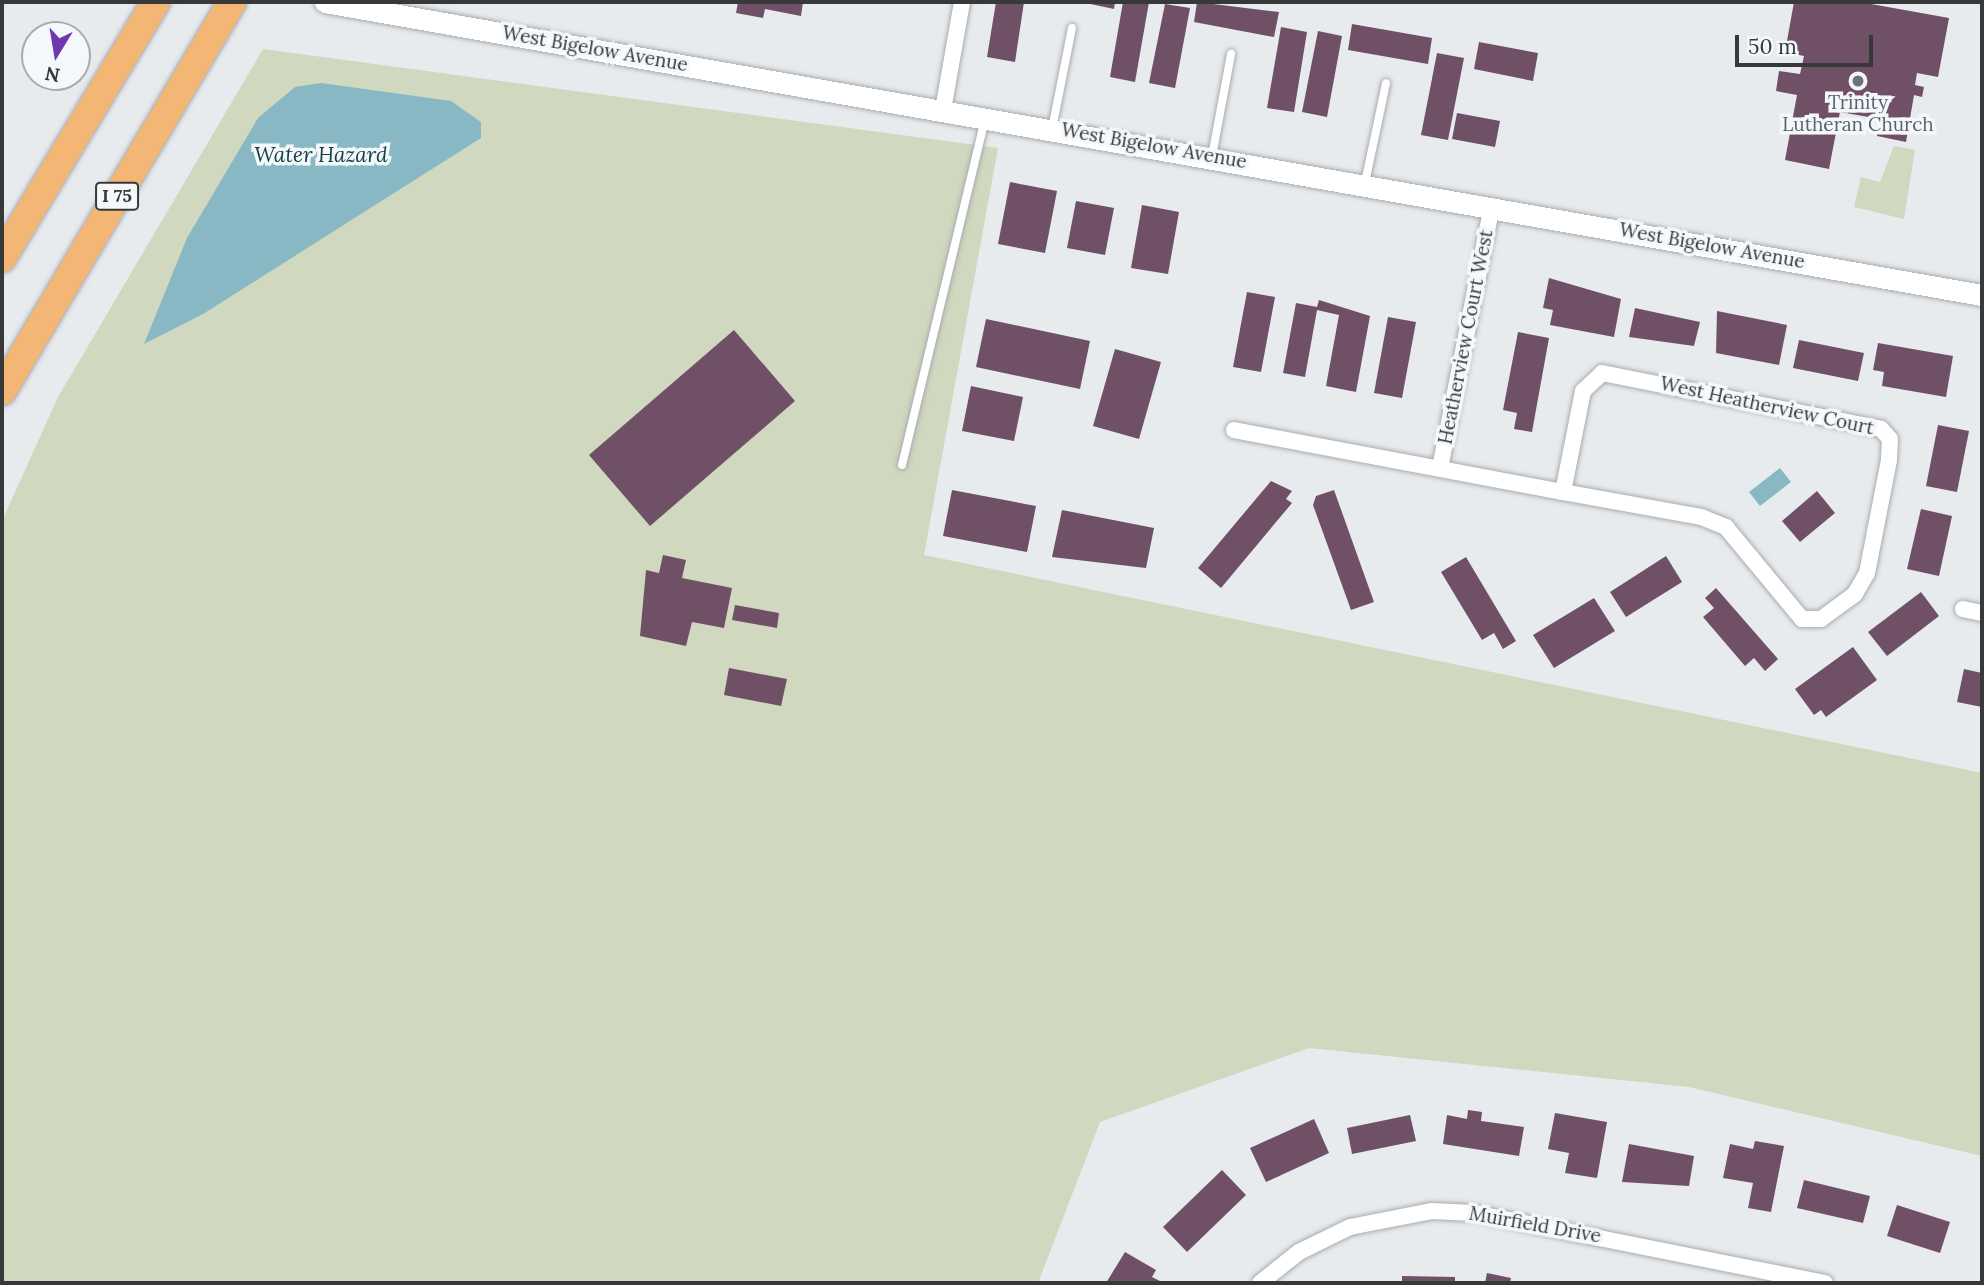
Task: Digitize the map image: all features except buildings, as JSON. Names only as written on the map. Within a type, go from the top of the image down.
[{"type":"highway","points":[[2,258],[156,2]]},
{"type":"highway","name":"I 75","points":[[2,391],[232,2]]},
{"type":"street","name":"West Bigelow Avenue","points":[[328,2],[1365,183],[1982,295]]},
{"type":"street","points":[[943,110],[962,2]]},
{"type":"street","name":"Heatherview Court West","points":[[1492,206],[1440,468],[1563,492]]},
{"type":"street","name":"West Heatherview Court","points":[[1602,373],[1875,425],[1891,446],[1862,582],[1845,603],[1814,621],[1796,614],[1737,536],[1714,521],[1563,492],[1583,391],[1602,373]]},
{"type":"street","points":[[1234,430],[1440,468]]},
{"type":"street","points":[[1963,609],[1982,613]]},
{"type":"street","name":"Muirfield Drive","points":[[1260,1283],[1299,1252],[1350,1227],[1432,1211],[1474,1213],[1788,1279],[1825,1283]]},
{"type":"lane","points":[[1052,129],[1072,29]]},
{"type":"lane","points":[[1212,156],[1231,54]]},
{"type":"lane","points":[[1365,183],[1386,83]]},
{"type":"lane","points":[[902,465],[986,117]]},
{"type":"green space","points":[[263,49],[998,148],[924,555],[1982,773],[1982,1156],[1689,1087],[1309,1048],[1100,1122],[1038,1283],[2,1283],[2,521],[58,397]]},
{"type":"green space","points":[[1894,146],[1915,150],[1904,219],[1854,207],[1861,177],[1880,182]]},
{"type":"water","name":"Water Hazard","points":[[321,83],[451,101],[481,122],[481,138],[203,314],[144,344],[187,238],[258,118],[295,87]]},
{"type":"water","points":[[1780,468],[1791,482],[1760,506],[1749,492]]},
{"type":"place","name":"Trinity Lutheran Church","points":[[1858,81]]}]
